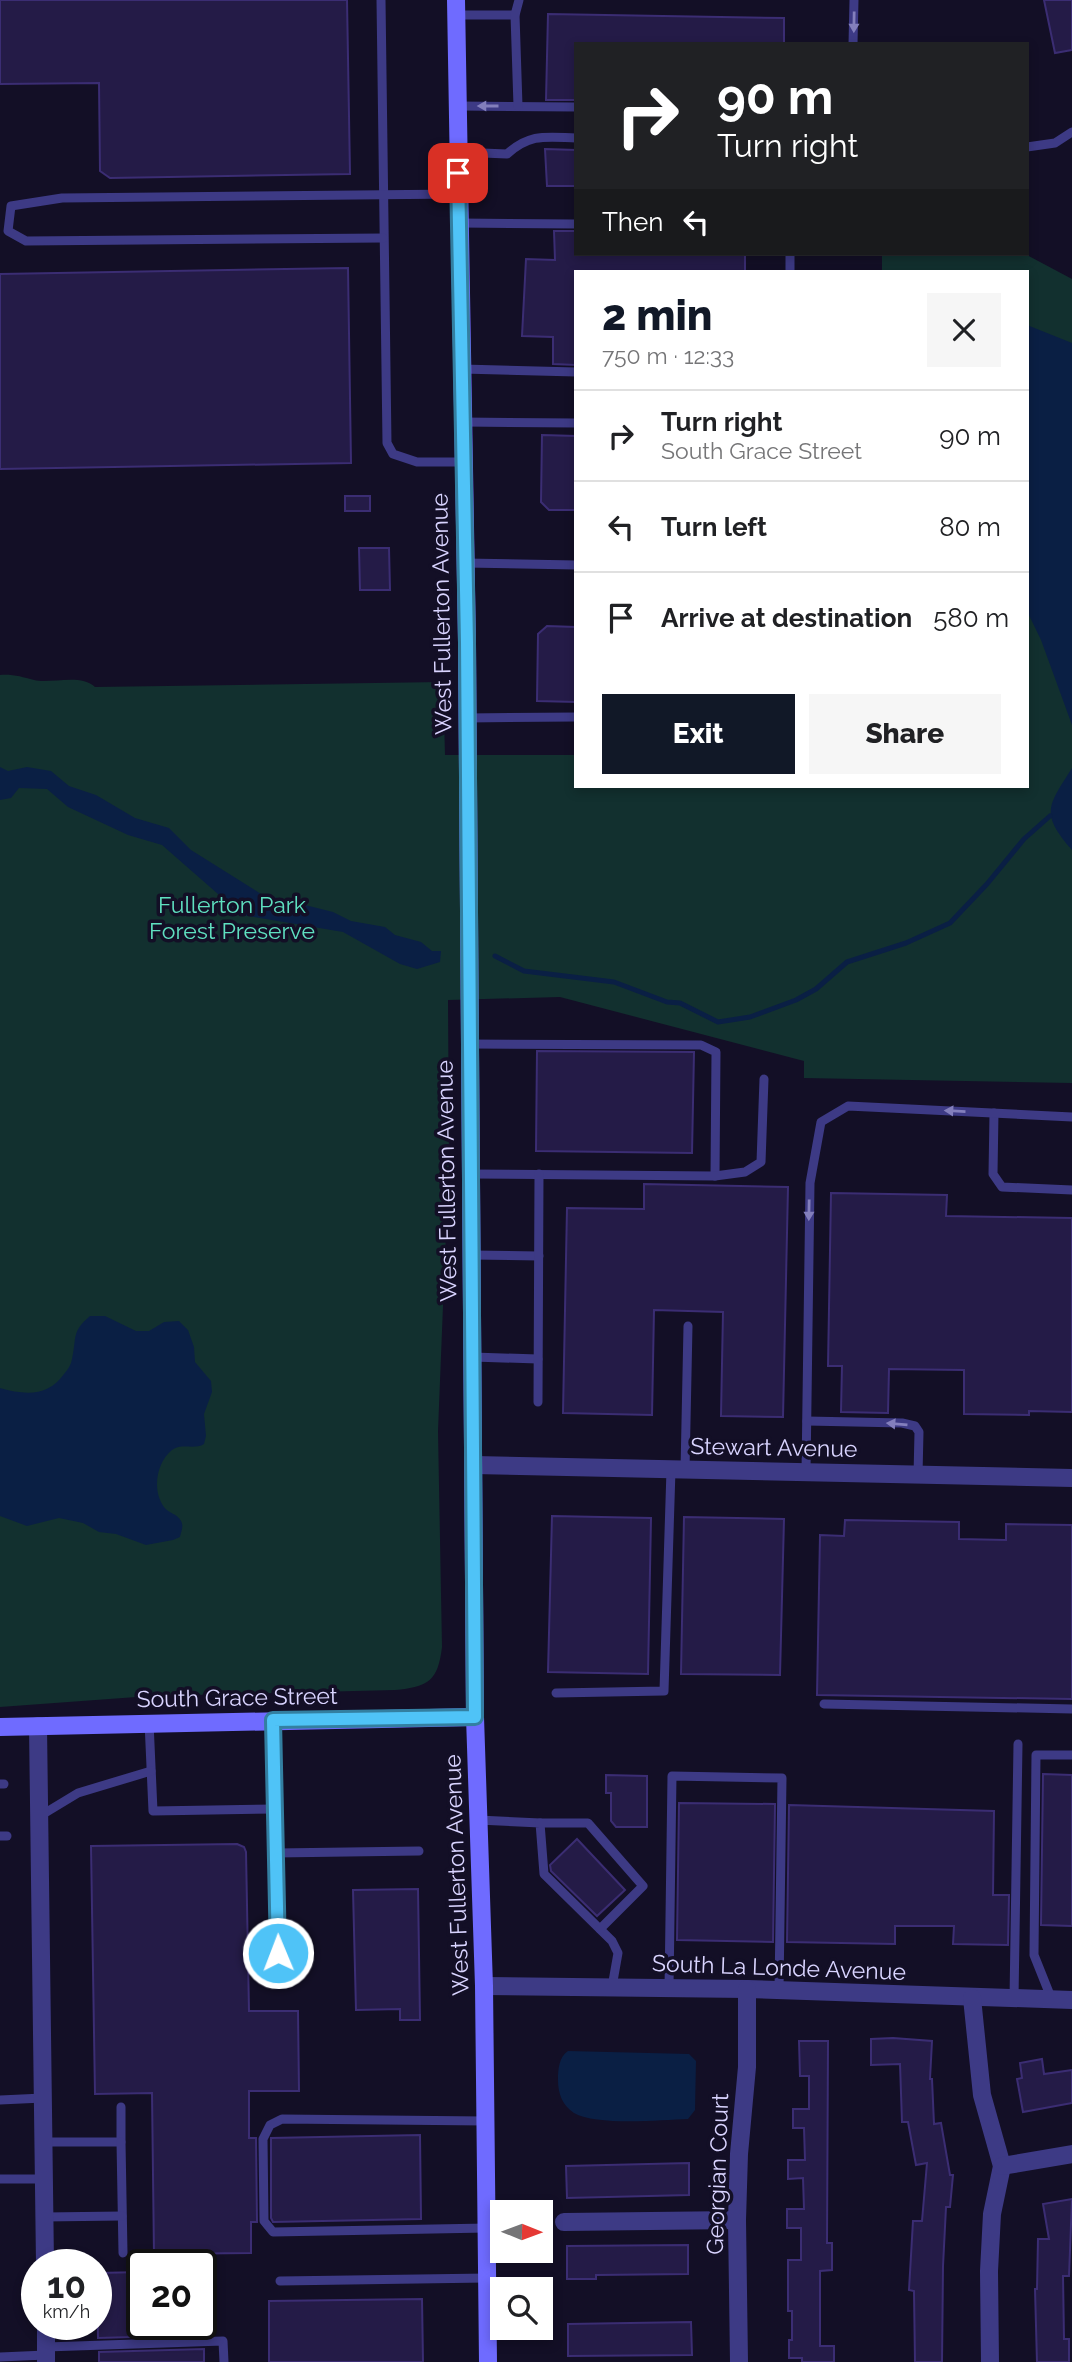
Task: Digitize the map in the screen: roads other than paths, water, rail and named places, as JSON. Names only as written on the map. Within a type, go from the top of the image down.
[{"type":"street","name":"West Fullerton Avenue","points":[[456,7],[467,718],[475,1717],[484,1986],[488,2362]]},
{"type":"street","name":"Stewart Avenue","points":[[474,1465],[1072,1478]]},
{"type":"street","name":"South Grace Street","points":[[0,1727],[475,1717]]},
{"type":"street","points":[[38,1726],[45,2249]]},
{"type":"street","name":"South La Londe Avenue","points":[[484,1986],[747,1989],[1072,2000]]},
{"type":"street","name":"Georgian Court","points":[[740,2362],[737,2220],[739,2154],[747,2067],[747,1989]]},
{"type":"street","points":[[972,1998],[982,2095],[1002,2166],[992,2226],[989,2271],[990,2362]]},
{"type":"street","points":[[1002,2166],[1072,2154]]},
{"type":"street","points":[[564,2222],[737,2220]]},
{"type":"lane","points":[[381,0],[387,443],[393,454],[416,462],[464,462]]},
{"type":"lane","points":[[518,106],[515,16],[519,0]]},
{"type":"lane","points":[[853,42],[854,0]]},
{"type":"lane","points":[[456,7],[515,16]]},
{"type":"lane","points":[[459,106],[574,107]]},
{"type":"lane","points":[[1029,147],[1055,143],[1072,132]]},
{"type":"lane","points":[[458,152],[508,154],[519,144],[536,137],[574,138]]},
{"type":"lane","points":[[383,238],[26,241],[8,231],[10,206],[41,200],[459,194]]},
{"type":"lane","points":[[460,223],[574,223]]},
{"type":"lane","points":[[462,369],[574,372]]},
{"type":"lane","points":[[463,422],[574,424]]},
{"type":"lane","points":[[465,563],[574,565]]},
{"type":"lane","points":[[467,718],[574,717]]},
{"type":"lane","points":[[469,1044],[701,1045],[716,1052],[715,1176]]},
{"type":"lane","points":[[471,1174],[715,1176],[745,1172],[761,1162],[764,1079]]},
{"type":"lane","points":[[806,1472],[810,1182],[821,1122],[848,1106],[1072,1117]]},
{"type":"lane","points":[[994,1113],[993,1174],[1002,1187],[1072,1190]]},
{"type":"lane","points":[[538,1402],[539,1174]]},
{"type":"lane","points":[[472,1255],[538,1256]]},
{"type":"lane","points":[[556,1693],[664,1692],[688,1326]]},
{"type":"lane","points":[[473,1357],[538,1359]]},
{"type":"lane","points":[[807,1421],[902,1423],[915,1426],[919,1432],[918,1475]]},
{"type":"lane","points":[[824,1704],[1072,1709]]},
{"type":"lane","points":[[273,1720],[278,1953]]},
{"type":"lane","points":[[149,1722],[153,1811],[275,1809]]},
{"type":"lane","points":[[1014,1999],[1017,1744]]},
{"type":"lane","points":[[1052,2000],[1034,1955],[1036,1755],[1072,1755]]},
{"type":"lane","points":[[39,1816],[78,1793],[151,1771]]},
{"type":"lane","points":[[669,1988],[672,1776],[782,1778],[779,1990]]},
{"type":"lane","points":[[478,1820],[588,1823],[643,1886],[600,1929]]},
{"type":"lane","points":[[540,1823],[544,1874],[612,1941],[618,1953],[612,1987]]},
{"type":"lane","points":[[276,1853],[419,1851]]},
{"type":"lane","points":[[0,2100],[43,2098]]},
{"type":"lane","points":[[121,2107],[123,2253]]},
{"type":"lane","points":[[485,2121],[282,2119],[270,2125],[263,2139],[264,2221],[273,2232],[486,2228]]},
{"type":"lane","points":[[43,2142],[121,2142]]},
{"type":"lane","points":[[0,2179],[44,2179]]},
{"type":"lane","points":[[44,2217],[122,2216]]},
{"type":"lane","points":[[280,2281],[487,2278]]},
{"type":"lane","points":[[0,2357],[10,2359],[223,2341],[224,2362]]},
{"type":"water","points":[[1029,326],[1072,343],[1072,725],[1041,640],[1029,615]]},
{"type":"water","points":[[0,767],[8,771],[27,767],[51,771],[69,786],[96,795],[135,818],[169,828],[191,850],[261,894],[333,912],[351,921],[385,927],[395,935],[421,942],[432,951],[441,951],[440,962],[417,969],[400,964],[343,932],[242,915],[162,845],[128,835],[68,807],[47,789],[19,788],[11,798],[0,800]]},
{"type":"water","points":[[1072,768],[1072,850],[1055,827],[1051,809],[1057,792]]},
{"type":"water","points":[[90,1316],[105,1316],[136,1331],[149,1331],[164,1322],[179,1321],[188,1330],[194,1347],[195,1362],[211,1381],[212,1392],[204,1414],[204,1444],[172,1450],[162,1462],[157,1477],[160,1500],[166,1509],[180,1519],[182,1525],[180,1537],[173,1540],[146,1545],[116,1534],[99,1532],[83,1523],[59,1518],[27,1526],[0,1516],[0,1388],[27,1393],[51,1387],[71,1363],[77,1331]]},
{"type":"water","points":[[568,2051],[689,2054],[696,2061],[695,2110],[688,2119],[645,2121],[597,2120],[574,2113],[564,2102],[558,2085],[560,2064]]},
{"type":"waterway","points":[[495,956],[524,971],[614,982],[667,1002],[680,1003],[718,1022],[750,1017],[796,1000],[816,989],[847,962],[906,943],[950,923],[1024,839],[1050,816]]},
{"type":"park label","name":"Fullerton Park Forest Preserve","points":[[232,917]]}]
